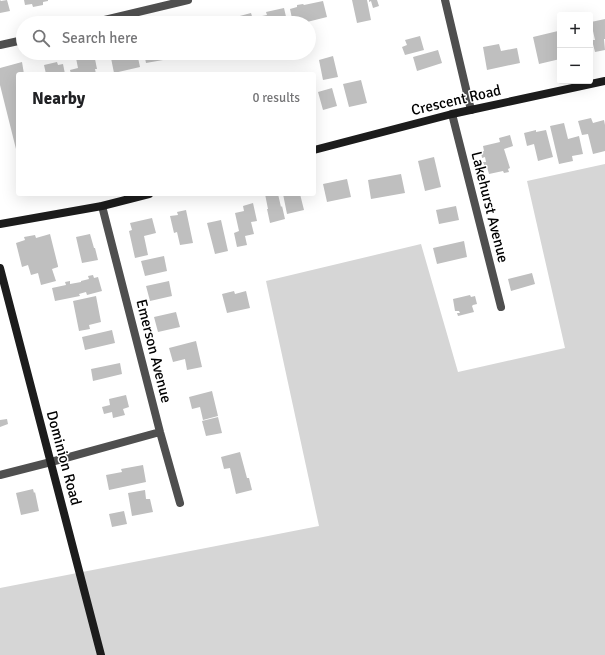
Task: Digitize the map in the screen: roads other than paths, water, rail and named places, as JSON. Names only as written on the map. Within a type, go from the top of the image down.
[{"type":"street","points":[[121,16],[188,0]]},
{"type":"street","points":[[445,0],[471,110]]},
{"type":"street","points":[[0,45],[16,42]]},
{"type":"street","name":"Crescent Road","points":[[316,149],[452,114],[605,81]]},
{"type":"street","name":"Lakehurst Avenue","points":[[452,114],[501,307]]},
{"type":"street","points":[[0,224],[102,206],[141,196]]},
{"type":"street","name":"Emerson Avenue","points":[[102,206],[160,432],[180,503]]},
{"type":"street","name":"Dominion Road","points":[[0,268],[101,655]]},
{"type":"street","points":[[0,475],[160,432]]}]
